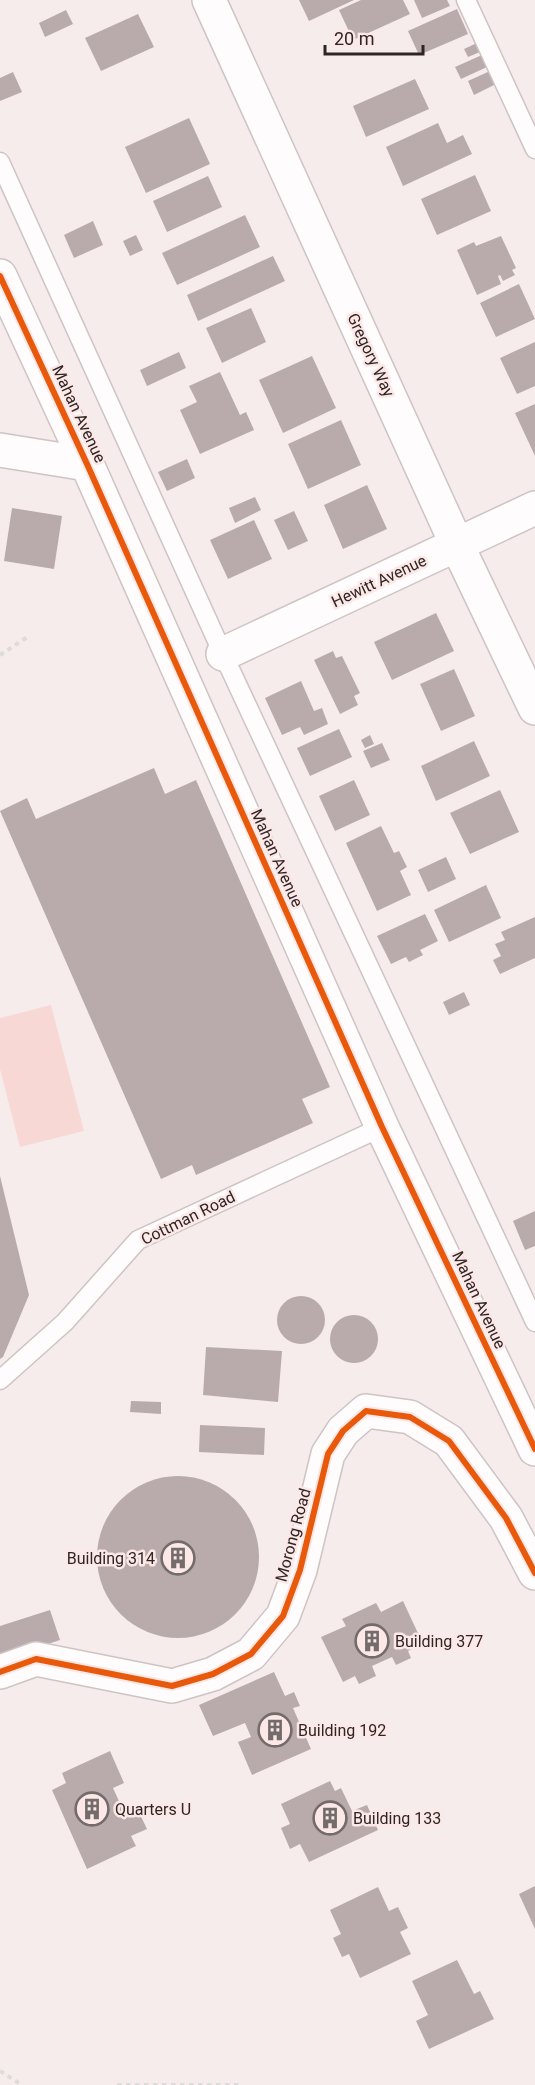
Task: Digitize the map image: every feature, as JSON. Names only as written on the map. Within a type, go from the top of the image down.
[{"type":"street","name":"Gregory Way","points":[[209,0],[535,708]]},
{"type":"street","name":"Mahan Avenue","points":[[0,276],[87,464],[382,1127],[535,1449]]},
{"type":"street","points":[[0,450],[87,464]]},
{"type":"street","name":"Hewitt Avenue","points":[[223,654],[535,508]]},
{"type":"street","name":"Morong Road","points":[[0,1672],[36,1659],[172,1686],[213,1674],[251,1654],[283,1616],[287,1606],[300,1570],[328,1454],[343,1431],[366,1411],[410,1417],[449,1441],[506,1518],[535,1573]]},
{"type":"lane","points":[[466,0],[535,149]]},
{"type":"lane","points":[[0,162],[223,654],[535,1322]]},
{"type":"lane","name":"Cottman Road","points":[[0,1380],[65,1322],[138,1240],[382,1127]]},
{"type":"path","points":[[0,655],[29,636]]},
{"type":"path","points":[[0,2071],[22,2085]]},
{"type":"path","points":[[117,2085],[239,2085]]},
{"type":"shaded area","points":[[51,1005],[84,1131],[20,1147],[0,1069],[0,1018]]},
{"type":"building","points":[[299,0],[354,0],[309,21]]},
{"type":"building","points":[[361,0],[403,0],[410,14],[353,40],[339,10]]},
{"type":"building","points":[[414,0],[447,0],[450,6],[422,18]]},
{"type":"building","points":[[457,9],[468,34],[419,55],[408,31]]},
{"type":"building","points":[[66,10],[73,24],[45,37],[39,23]]},
{"type":"building","points":[[138,14],[154,47],[101,71],[85,38]]},
{"type":"building","points":[[477,43],[480,52],[468,57],[464,49]]},
{"type":"building","points":[[482,55],[487,67],[461,79],[455,67]]},
{"type":"building","points":[[490,71],[496,84],[474,95],[468,81]]},
{"type":"building","points":[[13,72],[22,92],[0,101],[0,78]]},
{"type":"building","points":[[415,79],[429,109],[366,137],[353,106]]},
{"type":"building","points":[[189,118],[210,164],[146,193],[125,147]]},
{"type":"building","points":[[438,123],[447,143],[463,135],[472,154],[403,186],[386,147]]},
{"type":"building","points":[[475,175],[491,211],[437,235],[421,199]]},
{"type":"building","points":[[208,176],[222,207],[167,232],[153,201]]},
{"type":"building","points":[[245,215],[260,247],[177,285],[162,253]]},
{"type":"building","points":[[93,221],[103,245],[74,258],[64,235]]},
{"type":"building","points":[[136,235],[143,250],[130,256],[123,241]]},
{"type":"building","points":[[501,236],[516,268],[512,270],[515,275],[503,281],[500,275],[498,276],[501,284],[477,295],[457,250],[474,242],[476,246]]},
{"type":"building","points":[[273,256],[285,281],[198,321],[187,295]]},
{"type":"building","points":[[519,284],[535,319],[496,337],[480,303]]},
{"type":"building","points":[[251,308],[266,342],[222,363],[206,328]]},
{"type":"building","points":[[535,342],[535,386],[517,394],[500,358]]},
{"type":"building","points":[[179,352],[186,368],[147,386],[140,370]]},
{"type":"building","points":[[312,356],[336,408],[283,433],[259,380]]},
{"type":"building","points":[[220,372],[240,415],[246,412],[254,430],[200,454],[180,410],[197,402],[189,386]]},
{"type":"building","points":[[535,404],[535,456],[515,413]]},
{"type":"building","points":[[341,420],[361,465],[308,489],[288,444]]},
{"type":"building","points":[[187,459],[195,478],[167,491],[158,472]]},
{"type":"building","points":[[367,485],[387,529],[343,549],[324,505]]},
{"type":"building","points":[[255,497],[261,510],[235,523],[229,508]]},
{"type":"building","points":[[12,508],[62,516],[54,569],[4,561]]},
{"type":"building","points":[[294,511],[308,541],[288,550],[274,520]]},
{"type":"building","points":[[254,520],[272,559],[228,579],[210,540]]},
{"type":"building","points":[[436,613],[454,651],[392,680],[374,642]]},
{"type":"building","points":[[333,651],[336,658],[342,656],[360,693],[354,696],[358,705],[340,714],[314,660]]},
{"type":"building","points":[[454,669],[475,716],[441,731],[420,684]]},
{"type":"building","points":[[301,681],[314,711],[322,708],[328,724],[304,735],[300,727],[282,735],[265,698]]},
{"type":"building","points":[[339,729],[352,757],[310,776],[297,748]]},
{"type":"building","points":[[370,735],[374,744],[365,748],[361,740]]},
{"type":"building","points":[[474,741],[490,776],[436,801],[421,766]]},
{"type":"building","points":[[382,743],[390,760],[371,768],[363,751]]},
{"type":"building","points":[[154,768],[165,794],[196,780],[330,1087],[302,1099],[313,1123],[196,1175],[192,1165],[161,1179],[0,811],[27,798],[36,819]]},
{"type":"building","points":[[354,780],[370,815],[335,831],[319,796]]},
{"type":"building","points":[[500,790],[519,832],[470,854],[450,813]]},
{"type":"building","points":[[381,826],[394,853],[399,851],[407,867],[400,871],[411,895],[377,911],[346,843]]},
{"type":"building","points":[[446,857],[456,879],[428,892],[418,870]]},
{"type":"building","points":[[486,885],[501,918],[449,942],[434,910]]},
{"type":"building","points":[[425,914],[438,941],[420,950],[423,955],[409,962],[406,957],[391,964],[377,936]]},
{"type":"building","points":[[535,917],[535,958],[500,974],[493,960],[501,956],[495,944],[505,940],[501,932]]},
{"type":"building","points":[[464,992],[470,1005],[449,1015],[443,1002]]},
{"type":"building","points":[[0,1176],[29,1295],[3,1357],[0,1359]]},
{"type":"building","points":[[535,1211],[535,1246],[525,1250],[513,1221]]},
{"type":"building","points":[[301,1296],[318,1303],[325,1320],[318,1337],[301,1344],[284,1337],[277,1320],[284,1303]]},
{"type":"building","points":[[354,1315],[371,1322],[378,1339],[371,1356],[354,1363],[337,1356],[330,1339],[337,1322]]},
{"type":"building","points":[[206,1347],[282,1351],[278,1402],[203,1395]]},
{"type":"building","points":[[131,1401],[161,1402],[161,1414],[130,1412]]},
{"type":"building","points":[[200,1425],[265,1428],[264,1455],[199,1452]]},
{"type":"building","name":"Building 314","points":[[178,1476],[194,1477],[209,1482],[223,1489],[235,1500],[246,1512],[253,1526],[258,1541],[258,1573],[253,1588],[246,1602],[235,1614],[223,1625],[209,1632],[194,1637],[178,1638],[162,1637],[147,1632],[133,1625],[121,1614],[110,1602],[103,1588],[98,1573],[97,1557],[98,1541],[103,1526],[110,1512],[121,1500],[133,1489],[147,1482],[162,1477]]},
{"type":"building","name":"Building 377","points":[[403,1601],[423,1644],[408,1651],[411,1658],[396,1665],[392,1657],[372,1666],[376,1676],[359,1684],[355,1676],[343,1682],[321,1637],[346,1626],[342,1619],[376,1603],[381,1612]]},
{"type":"building","points":[[50,1610],[60,1640],[0,1660],[0,1626]]},
{"type":"building","name":"Building 192","points":[[274,1672],[285,1696],[294,1692],[300,1706],[293,1708],[311,1749],[252,1775],[238,1742],[251,1737],[245,1723],[213,1736],[199,1705]]},
{"type":"building","name":"Quarters U","points":[[110,1751],[124,1783],[113,1788],[124,1812],[136,1806],[147,1829],[131,1836],[136,1846],[87,1869],[52,1790],[66,1783],[62,1773]]},
{"type":"building","name":"Building 133","points":[[330,1781],[335,1791],[341,1788],[352,1811],[367,1805],[378,1830],[309,1862],[300,1844],[290,1849],[281,1828],[290,1824],[281,1804]]},
{"type":"building","points":[[535,1886],[535,1929],[519,1894]]},
{"type":"building","points":[[378,1887],[389,1911],[398,1907],[408,1928],[400,1932],[411,1954],[360,1978],[349,1954],[342,1957],[333,1938],[341,1934],[330,1910]]},
{"type":"building","points":[[457,1960],[474,1994],[480,1991],[494,2019],[429,2049],[416,2021],[428,2015],[412,1981]]},
{"type":"cycle path","points":[[0,276],[87,464],[382,1127],[535,1449]]},
{"type":"cycle path","points":[[0,1672],[36,1659],[172,1686],[213,1674],[251,1654],[283,1616],[300,1570],[328,1454],[343,1431],[366,1411],[410,1417],[449,1441],[506,1518],[535,1573]]},
{"type":"place","name":"Building 314","points":[[178,1558]]},
{"type":"place","name":"Building 377","points":[[372,1641]]},
{"type":"place","name":"Building 192","points":[[275,1730]]},
{"type":"place","name":"Quarters U","points":[[92,1809]]},
{"type":"place","name":"Building 133","points":[[330,1818]]}]
